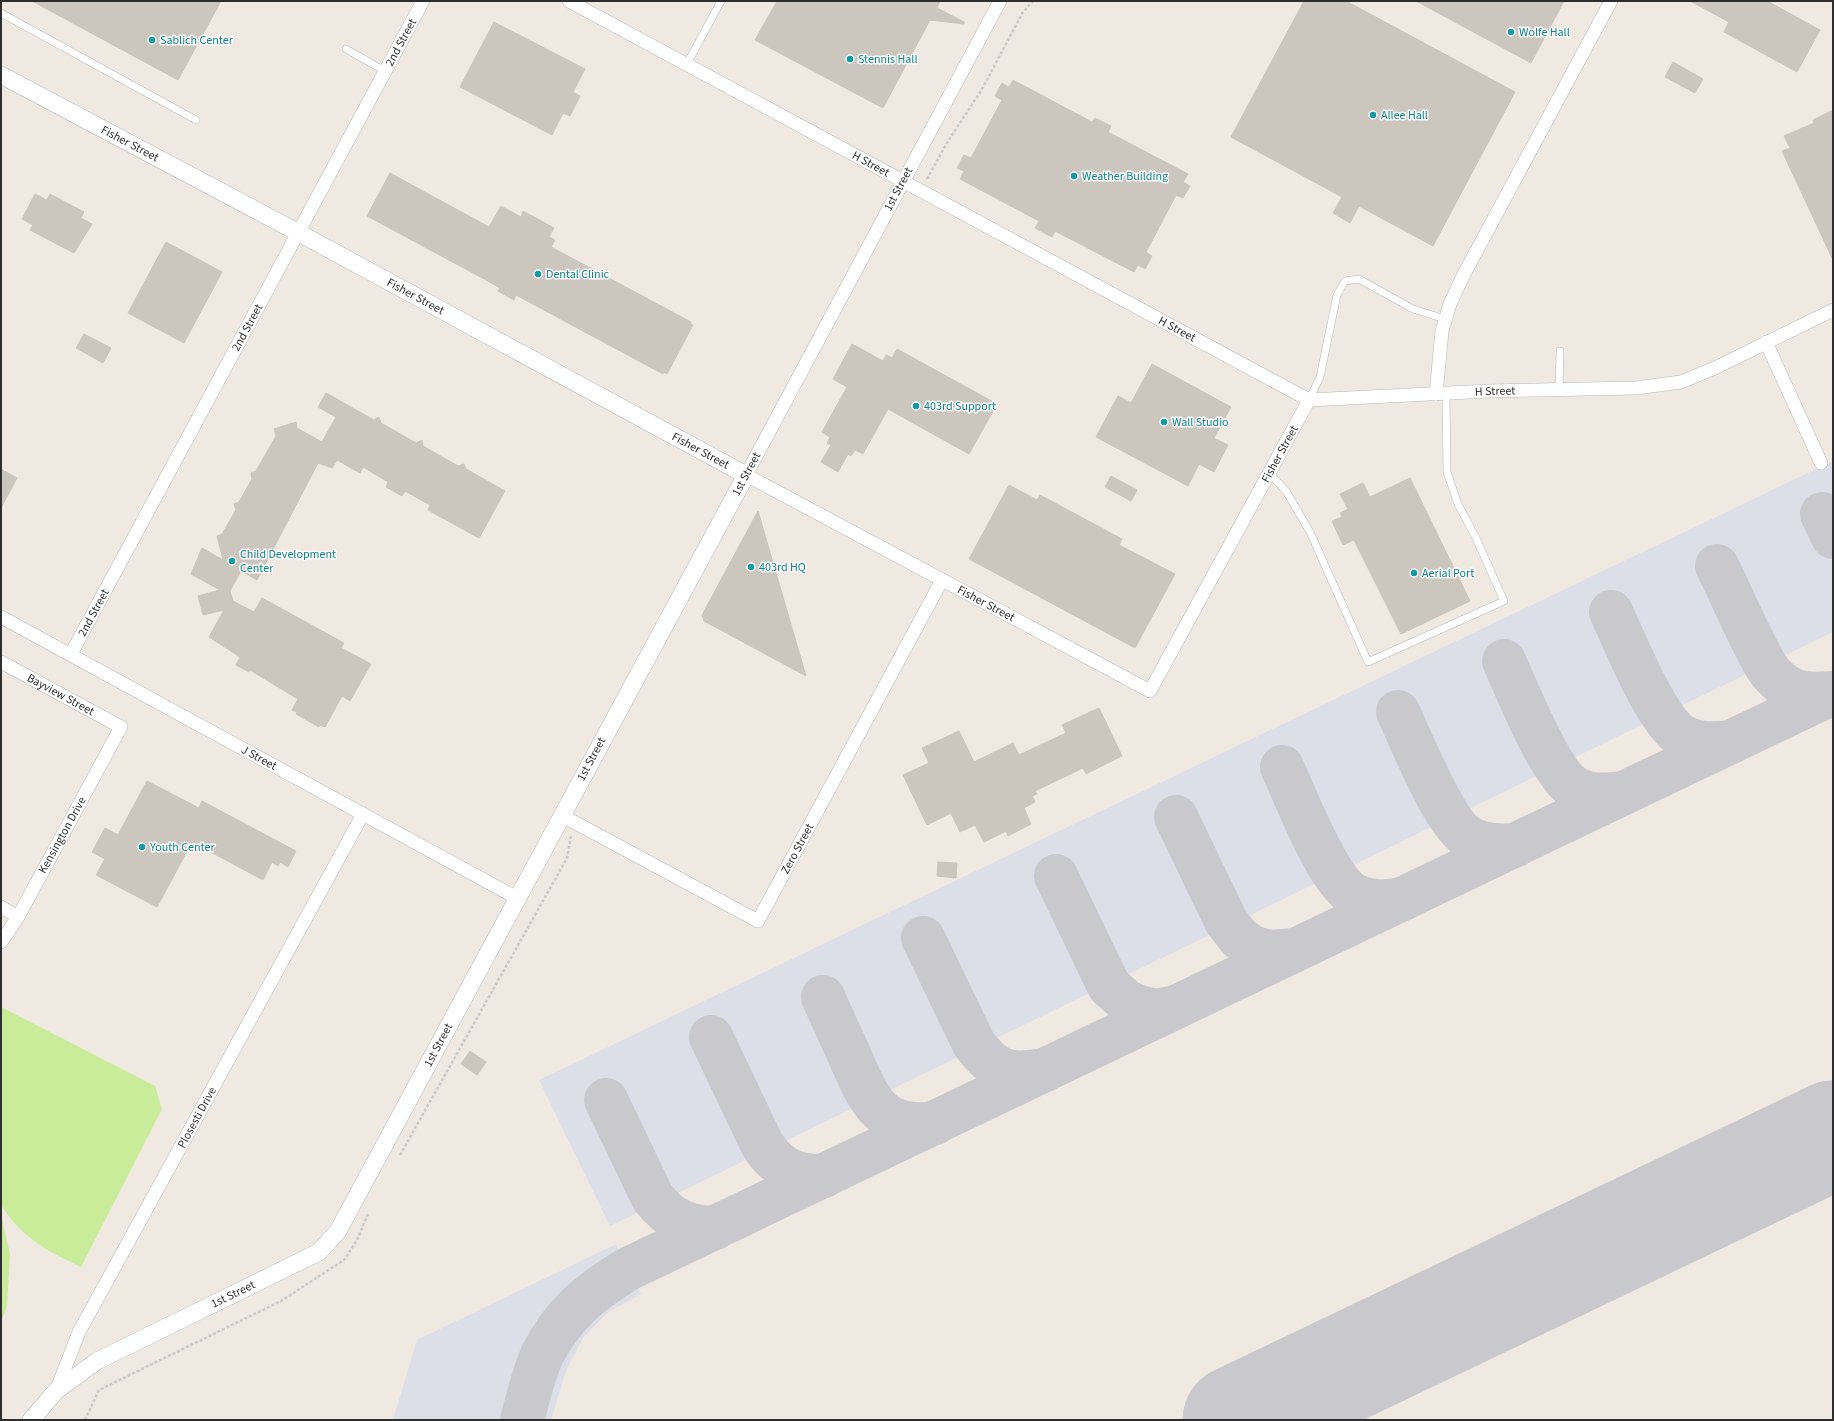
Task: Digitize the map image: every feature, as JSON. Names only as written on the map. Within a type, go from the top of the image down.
[{"type":"street","name":"2nd Street","points":[[71,654],[423,1]]},
{"type":"street","name":"H Street","points":[[569,1],[1309,400],[1636,388],[1681,382],[1717,367],[1833,310]]},
{"type":"street","name":"1st Street","points":[[56,1391],[97,1361],[319,1252],[338,1231],[561,815],[746,475],[902,180],[1000,1]]},
{"type":"street","points":[[1441,394],[1439,354],[1445,319],[1463,276],[1610,1]]},
{"type":"street","name":"Fisher Street","points":[[1,75],[299,233],[746,475],[1150,691],[1309,400]]},
{"type":"street","points":[[1766,342],[1822,463]]},
{"type":"street","name":"Zero Street","points":[[561,815],[758,920],[942,580]]},
{"type":"street","name":"J Street","points":[[1,617],[517,898]]},
{"type":"street","name":"Bayview Street","points":[[1,662],[121,726]]},
{"type":"street","name":"Kensington Drive","points":[[1,942],[18,917],[121,726]]},
{"type":"street","name":"Plosesti Drive","points":[[31,1420],[56,1391],[79,1332],[363,814]]},
{"type":"street","points":[[1,907],[18,917]]},
{"type":"lane","points":[[686,64],[721,1]]},
{"type":"lane","points":[[1,13],[196,120]]},
{"type":"lane","points":[[346,49],[385,71]]},
{"type":"lane","points":[[1309,400],[1320,377],[1337,295],[1346,281],[1359,279],[1413,309],[1445,319]]},
{"type":"lane","points":[[1559,390],[1560,351]]},
{"type":"lane","points":[[1269,473],[1286,491],[1310,532],[1368,662],[1504,601],[1476,538],[1458,504],[1447,472],[1441,394]]},
{"type":"path","points":[[919,189],[981,91],[1023,12],[1033,1]]},
{"type":"shaded area","points":[[1833,461],[1833,632],[610,1226],[539,1080]]},
{"type":"shaded area","points":[[616,1244],[641,1294],[607,1313],[583,1338],[567,1368],[551,1420],[393,1420],[417,1340]]},
{"type":"green space","points":[[1,1007],[155,1086],[162,1109],[81,1267],[46,1249],[36,1242],[18,1227],[1,1205]]},
{"type":"green space","points":[[1,1215],[10,1254],[7,1306],[1,1322]]},
{"type":"building","name":"Sablich Center","points":[[32,1],[221,1],[178,80]]},
{"type":"building","name":"Stennis Hall","points":[[777,1],[940,1],[937,8],[964,22],[964,24],[930,20],[883,108],[755,40]]},
{"type":"building","name":"Allee Hall","points":[[1304,1],[1346,1],[1515,92],[1433,246],[1359,206],[1350,223],[1333,213],[1342,197],[1231,137]]},
{"type":"building","name":"Wolfe Hall","points":[[1416,1],[1564,1],[1531,63]]},
{"type":"building","points":[[1690,1],[1767,1],[1820,30],[1797,72],[1724,32],[1729,22]]},
{"type":"building","points":[[494,22],[585,69],[573,92],[580,96],[570,116],[563,113],[552,135],[460,87]]},
{"type":"building","points":[[1673,62],[1703,79],[1695,93],[1665,77]]},
{"type":"building","name":"Weather Building","points":[[1013,80],[1092,122],[1095,118],[1111,126],[1108,132],[1188,174],[1183,182],[1190,186],[1183,198],[1176,195],[1146,252],[1152,256],[1145,269],[1138,265],[1134,272],[1055,231],[1052,237],[1035,228],[1039,221],[960,179],[964,171],[957,168],[964,155],[971,158],[1002,100],[995,96],[1002,83],[1009,87]]},
{"type":"building","points":[[1833,110],[1833,260],[1782,151],[1790,148],[1784,136],[1814,123],[1813,120]]},
{"type":"building","name":"Dental Clinic","points":[[390,173],[489,227],[501,206],[521,217],[523,211],[554,228],[549,237],[555,240],[551,247],[691,322],[690,324],[693,325],[667,374],[664,372],[663,374],[516,295],[514,300],[498,291],[500,288],[486,280],[367,216]]},
{"type":"building","points":[[35,194],[47,200],[50,194],[84,212],[81,218],[92,224],[74,253],[30,230],[33,225],[22,219]]},
{"type":"building","points":[[166,242],[222,272],[184,343],[128,313]]},
{"type":"building","points":[[84,334],[111,348],[103,363],[76,348]]},
{"type":"building","name":"403rd Support","points":[[852,344],[883,361],[886,355],[892,358],[897,349],[997,404],[969,454],[888,409],[863,454],[855,450],[851,456],[848,454],[838,472],[821,462],[831,445],[827,443],[830,437],[822,432],[847,387],[833,379]]},
{"type":"building","name":"Wall Studio","points":[[1152,364],[1231,407],[1214,438],[1228,445],[1214,472],[1199,464],[1188,486],[1096,437],[1118,396],[1131,403]]},
{"type":"building","name":"Child Development Center","points":[[326,393],[374,420],[379,417],[381,423],[416,443],[422,440],[423,446],[458,466],[464,464],[466,469],[505,491],[479,538],[428,510],[430,505],[405,491],[402,496],[386,487],[388,482],[363,467],[360,473],[337,460],[332,468],[318,463],[257,580],[241,571],[230,591],[233,601],[254,612],[262,598],[344,643],[341,648],[371,664],[350,701],[342,696],[325,727],[320,725],[319,727],[296,714],[297,712],[292,710],[298,699],[250,670],[249,672],[236,665],[240,657],[209,637],[224,610],[203,615],[198,596],[220,590],[191,574],[202,548],[223,560],[217,536],[222,534],[236,510],[234,504],[239,502],[252,479],[251,473],[256,471],[276,436],[274,429],[296,422],[297,428],[322,442],[336,417],[318,407]]},
{"type":"building","points":[[1,469],[17,478],[1,508]]},
{"type":"building","points":[[1111,476],[1137,490],[1131,501],[1105,487]]},
{"type":"building","name":"Aerial Port","points":[[1410,478],[1470,601],[1401,634],[1354,540],[1343,545],[1332,521],[1342,517],[1340,513],[1348,509],[1340,494],[1363,483],[1370,497]]},
{"type":"building","points":[[1009,485],[1037,500],[1040,495],[1122,539],[1119,545],[1175,574],[1135,648],[969,559]]},
{"type":"building","name":"403rd HQ","points":[[758,511],[806,676],[704,621],[702,615]]},
{"type":"building","points":[[1099,708],[1122,756],[1086,774],[1083,768],[1035,791],[1037,794],[1032,796],[1035,802],[1024,808],[1031,824],[1008,836],[1006,831],[984,842],[975,825],[960,832],[951,813],[927,825],[903,775],[929,763],[922,748],[959,731],[974,762],[1013,743],[1019,755],[1066,733],[1062,725]]},
{"type":"building","name":"Youth Center","points":[[147,781],[199,808],[202,801],[296,851],[288,867],[280,862],[278,866],[272,862],[263,880],[192,842],[157,907],[96,875],[105,859],[92,852],[105,828],[118,835]]},
{"type":"building","points":[[938,862],[957,863],[956,878],[937,876]]},
{"type":"building","points":[[470,1051],[486,1062],[477,1075],[461,1064]]},
{"type":"taxiway","points":[[1822,514],[1833,537]]},
{"type":"taxiway","points":[[1717,566],[1768,670],[1785,686],[1798,692],[1813,694],[1833,693]]},
{"type":"taxiway","points":[[1611,612],[1641,678],[1670,726],[1680,735],[1692,741],[1711,743],[1731,742]]},
{"type":"taxiway","points":[[1504,661],[1525,710],[1544,748],[1564,778],[1573,787],[1591,794],[1604,795],[1624,793]]},
{"type":"taxiway","points":[[522,1420],[533,1379],[542,1355],[550,1340],[568,1316],[579,1305],[601,1286],[628,1269],[1833,693]]},
{"type":"taxiway","points":[[1398,712],[1420,762],[1440,801],[1461,831],[1471,839],[1482,843],[1516,845]]},
{"type":"taxiway","points":[[1282,767],[1313,837],[1333,873],[1344,886],[1354,895],[1372,901],[1403,899]]},
{"type":"taxiway","points":[[1176,817],[1226,921],[1239,938],[1254,948],[1271,952],[1295,950]]},
{"type":"taxiway","points":[[1056,876],[1109,986],[1127,1002],[1140,1007],[1155,1011],[1176,1007]]},
{"type":"taxiway","points":[[923,938],[974,1044],[982,1054],[997,1067],[1005,1070],[1022,1073],[1045,1070]]},
{"type":"taxiway","points":[[823,997],[860,1079],[875,1105],[886,1115],[899,1121],[913,1124],[935,1123]]},
{"type":"taxiway","points":[[711,1037],[762,1144],[768,1152],[781,1165],[796,1173],[824,1176]]},
{"type":"taxiway","points":[[606,1100],[653,1198],[666,1212],[680,1221],[696,1226],[715,1228]]},
{"type":"runway","points":[[1237,1420],[1833,1135]]},
{"type":"place","name":"Wolfe Hall","points":[[1511,32]]},
{"type":"place","name":"Sablich Center","points":[[152,40]]},
{"type":"place","name":"Stennis Hall","points":[[850,59]]},
{"type":"place","name":"Allee Hall","points":[[1373,115]]},
{"type":"place","name":"Weather Building","points":[[1074,176]]},
{"type":"place","name":"Dental Clinic","points":[[538,274]]},
{"type":"place","name":"403rd Support","points":[[916,406]]},
{"type":"place","name":"Wall Studio","points":[[1164,422]]},
{"type":"place","name":"Child Development Center","points":[[232,561]]},
{"type":"place","name":"403rd HQ","points":[[751,567]]},
{"type":"place","name":"Aerial Port","points":[[1414,573]]},
{"type":"place","name":"Youth Center","points":[[142,847]]}]
